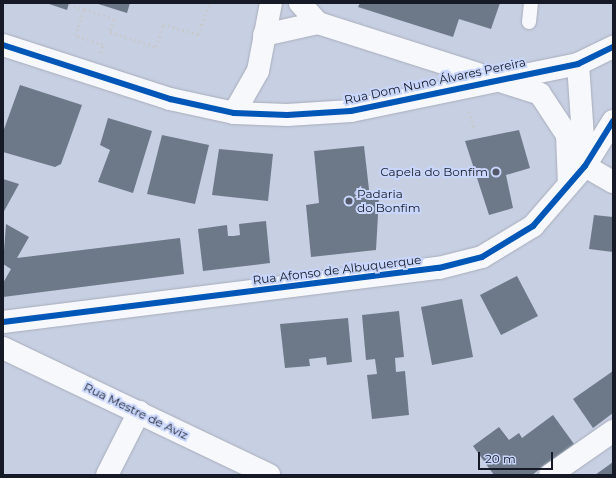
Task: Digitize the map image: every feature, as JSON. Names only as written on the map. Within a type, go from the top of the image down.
[{"type":"street","points":[[234,113],[258,70],[271,3]]},
{"type":"street","points":[[300,3],[318,23],[490,79]]},
{"type":"street","points":[[264,35],[318,23]]},
{"type":"street","name":"Rua Dom Nuno Álvares Pereira","points":[[3,45],[170,99],[234,113],[288,115],[351,111],[490,79],[578,64],[613,47]]},
{"type":"street","points":[[578,64],[585,166],[613,182]]},
{"type":"street","name":"Rua Dom Nuno Álvares Pereira","points":[[490,79],[540,94],[555,112],[567,135],[569,184]]},
{"type":"street","name":"Rua Afonso de Albuquerque","points":[[3,322],[439,268],[482,257],[533,226],[585,166],[613,122]]},
{"type":"street","name":"Rua Mestre de Aviz","points":[[3,348],[269,475]]},
{"type":"street","points":[[107,475],[139,412]]},
{"type":"street","points":[[550,475],[613,431]]},
{"type":"lane","points":[[529,22],[531,3]]},
{"type":"path","points":[[69,4],[114,19],[110,32],[156,47],[163,24],[198,35],[209,3]]},
{"type":"path","points":[[84,9],[75,36],[103,45],[93,74]]},
{"type":"building","points":[[46,3],[69,3],[67,10]]},
{"type":"building","points":[[95,3],[130,3],[127,13]]},
{"type":"building","points":[[360,3],[500,3],[491,29],[459,19],[453,37],[358,7]]},
{"type":"building","points":[[20,85],[82,105],[61,164],[55,167],[3,152],[3,132]]},
{"type":"building","points":[[108,118],[152,131],[133,193],[98,182],[110,150],[100,145]]},
{"type":"building","name":"Capela do Bonfim","points":[[519,130],[530,168],[506,175],[513,208],[489,215],[465,141]]},
{"type":"building","points":[[162,135],[209,145],[195,204],[147,194]]},
{"type":"building","name":"Padaria do Bonfim","points":[[364,146],[370,198],[379,197],[376,250],[311,257],[306,205],[319,203],[314,151]]},
{"type":"building","points":[[219,149],[273,154],[268,201],[212,195]]},
{"type":"building","points":[[3,179],[19,184],[3,213]]},
{"type":"building","points":[[594,215],[613,217],[613,252],[589,249]]},
{"type":"building","points":[[266,221],[270,263],[203,271],[198,229],[227,225],[228,236],[234,236],[240,235],[239,224]]},
{"type":"building","points":[[6,224],[29,237],[17,258],[180,238],[184,274],[3,297],[3,283],[11,269],[3,264]]},
{"type":"building","points":[[517,276],[538,316],[501,335],[480,295]]},
{"type":"building","points":[[462,299],[473,357],[432,365],[421,307]]},
{"type":"building","points":[[399,311],[404,357],[395,358],[396,372],[405,371],[409,415],[372,419],[367,375],[377,374],[375,359],[366,360],[362,315]]},
{"type":"building","points":[[348,318],[352,362],[327,365],[326,357],[309,359],[310,366],[285,368],[280,324]]},
{"type":"building","points":[[613,371],[613,413],[593,428],[573,399]]},
{"type":"building","points":[[553,415],[574,444],[532,475],[494,475],[473,446],[499,427],[509,440],[519,433],[522,438]]},
{"type":"building","points":[[613,462],[613,475],[595,475]]},
{"type":"cycle path","points":[[3,45],[170,99],[234,113],[287,115],[351,111],[578,64],[613,47]]},
{"type":"cycle path","points":[[3,322],[439,268],[482,257],[533,226],[585,166],[613,121]]},
{"type":"place","name":"Capela do Bonfim","points":[[496,172]]},
{"type":"place","name":"Padaria do Bonfim","points":[[349,201]]}]
